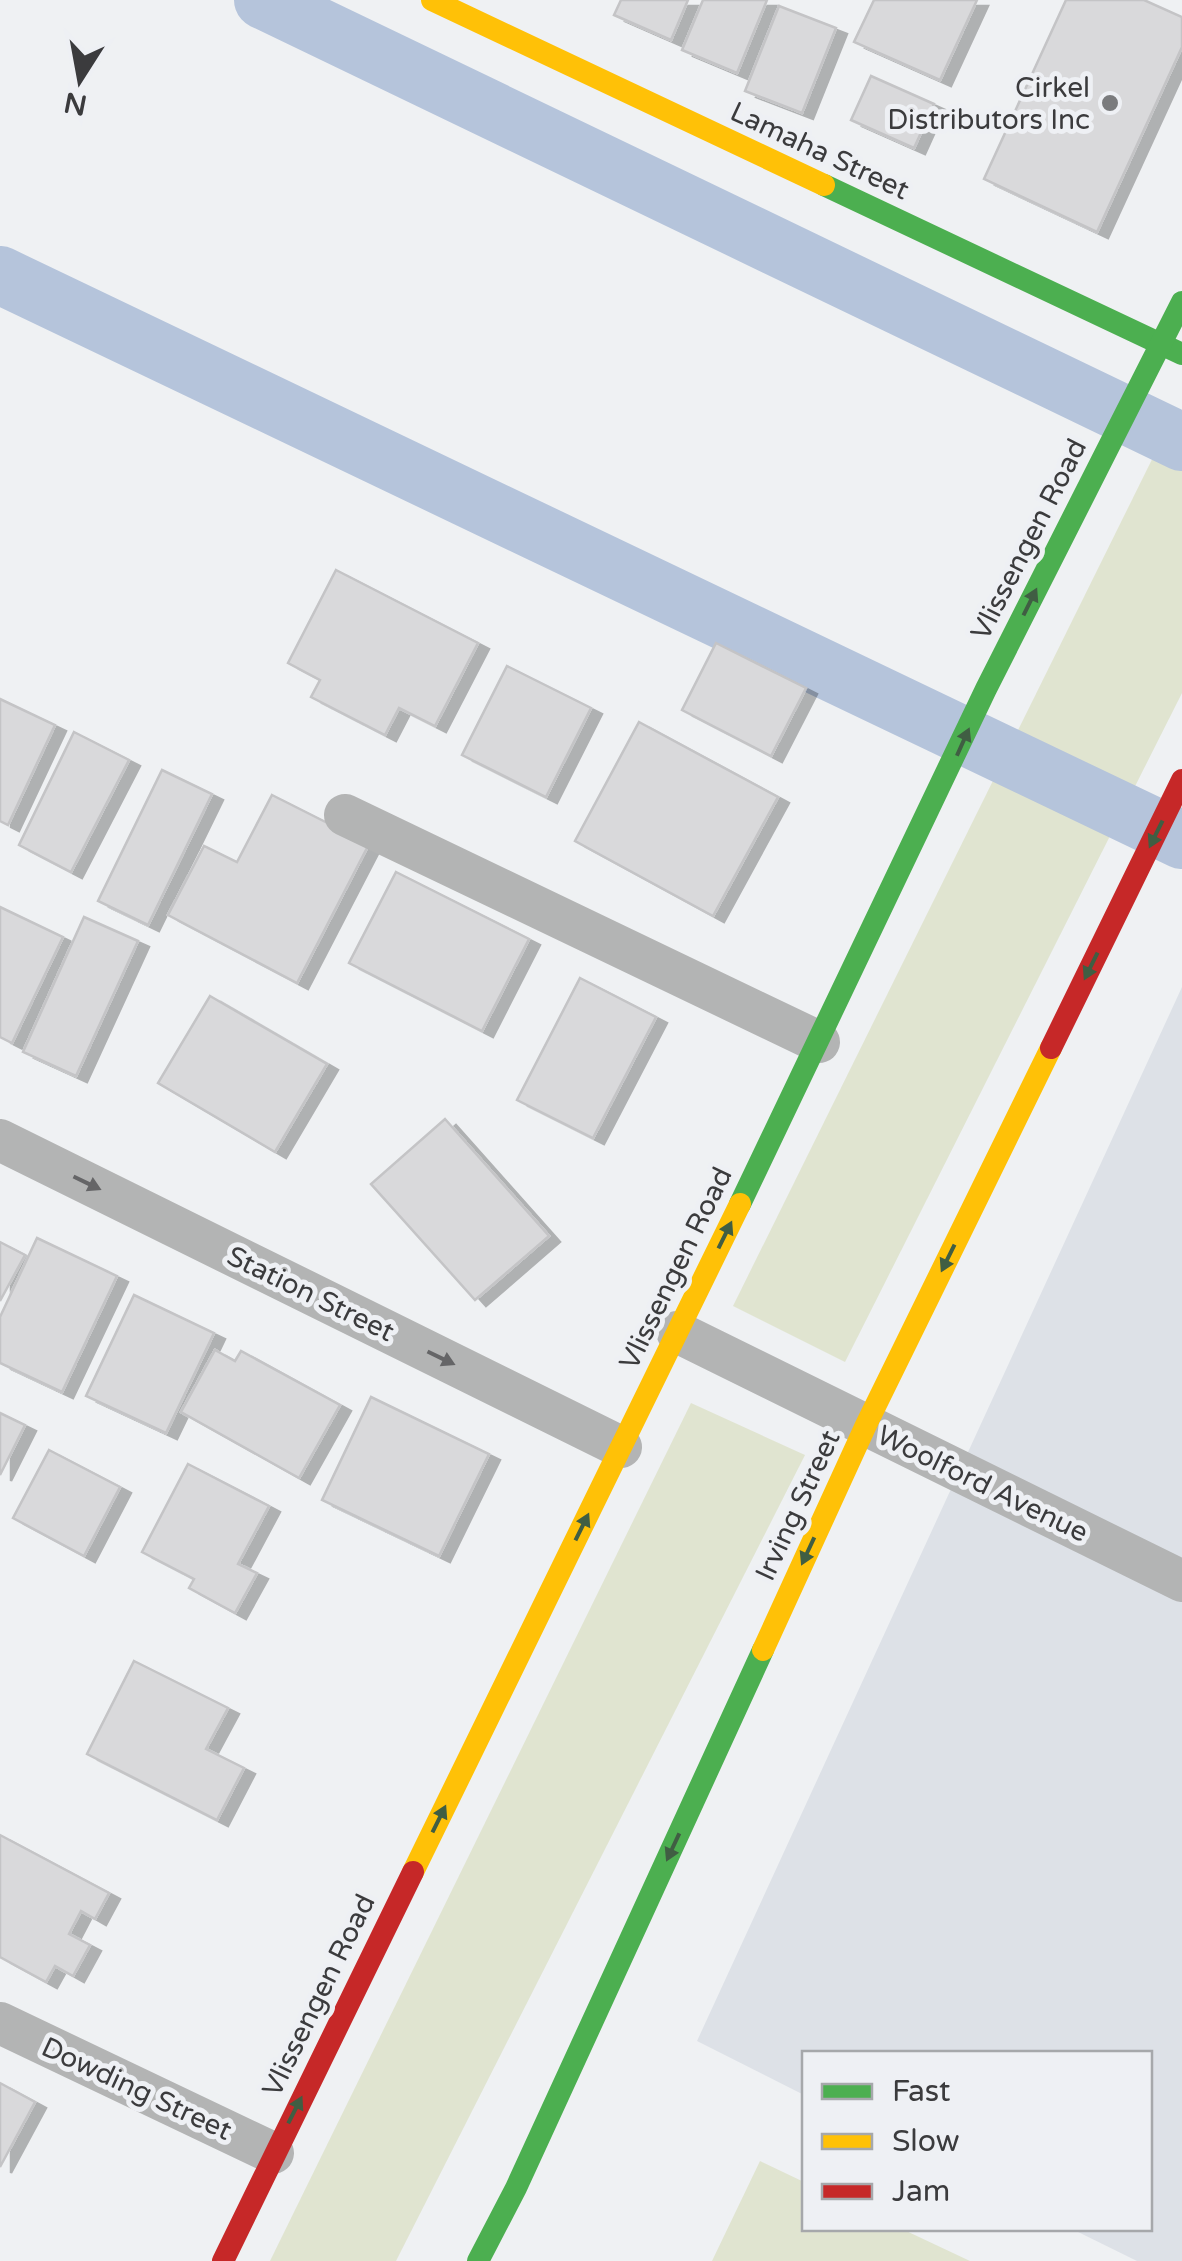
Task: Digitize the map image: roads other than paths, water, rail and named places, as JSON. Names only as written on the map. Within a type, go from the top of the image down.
[{"type":"main road","name":"Lamaha Street","points":[[432,0],[1172,349]]},
{"type":"main road","name":"Vlissengen Road","points":[[223,2261],[819,1042],[986,689],[1172,349],[1182,302]]},
{"type":"main road","name":"Irving Street","points":[[478,2261],[516,2188],[866,1425],[1180,784]]},
{"type":"street","points":[[345,815],[819,1042]]},
{"type":"street","name":"Station Street","points":[[0,1140],[621,1447]]},
{"type":"street","name":"Woolford Avenue","points":[[677,1332],[1182,1581]]},
{"type":"street","name":"Dowding Street","points":[[0,2022],[273,2153]]},
{"type":"waterway","points":[[263,0],[1182,442]]},
{"type":"waterway","points":[[0,275],[1182,840]]},
{"type":"place","name":"Cirkel Distributors Inc","points":[[1110,103]]}]
